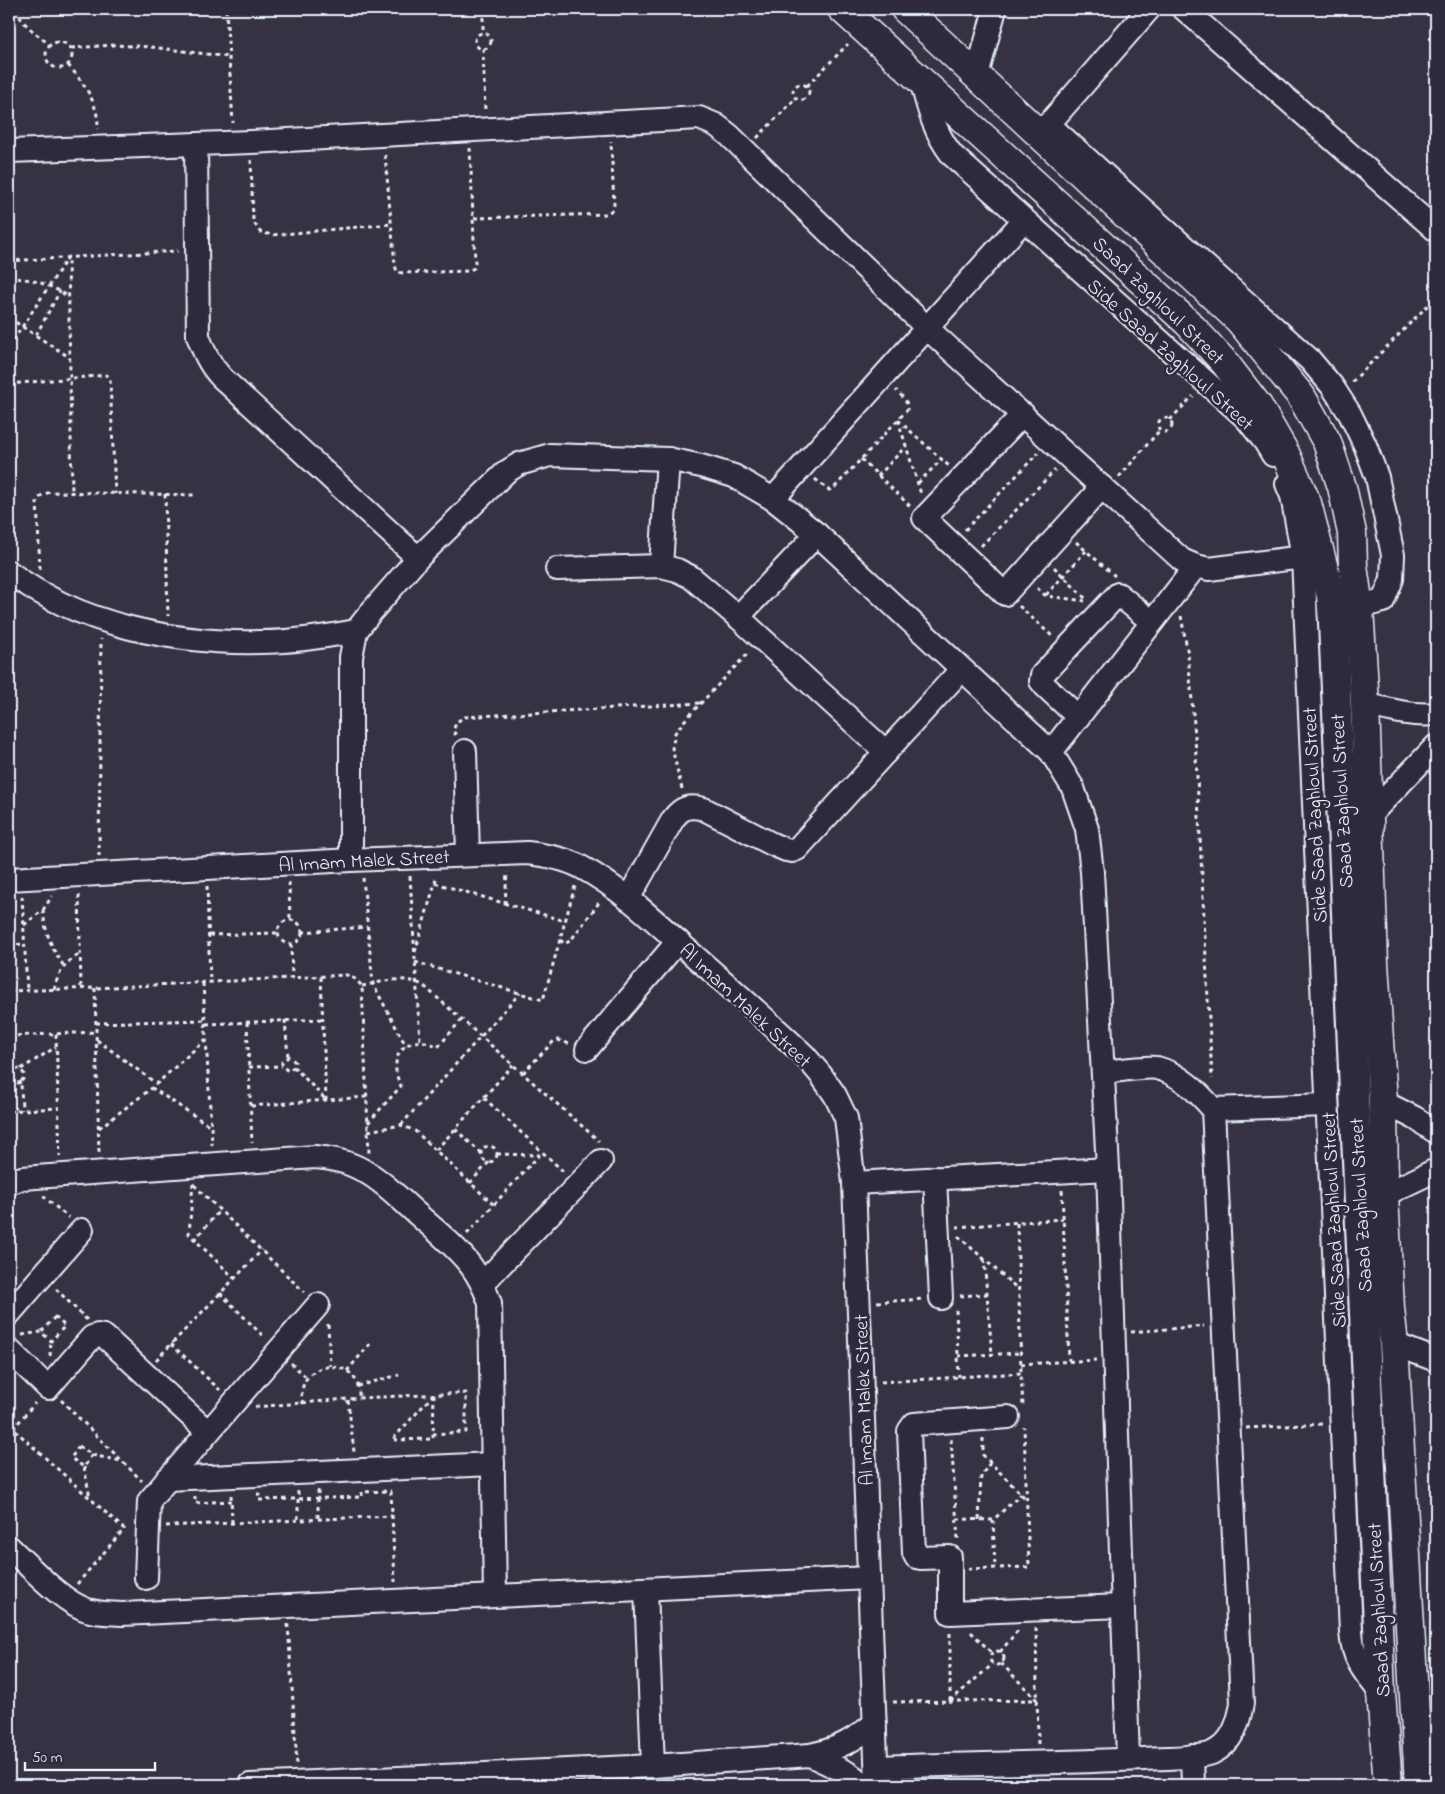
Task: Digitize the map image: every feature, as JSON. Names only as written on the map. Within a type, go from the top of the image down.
[{"type":"main road","name":"Saad Zaghloul Street","points":[[842,9],[1188,323],[1225,363],[1258,406],[1285,453],[1307,503],[1331,596],[1361,964],[1381,1693],[1388,1785]]},
{"type":"main road","name":"Saad Zaghloul Street","points":[[905,9],[976,75],[1044,129],[1239,320],[1301,396],[1327,442],[1342,487],[1352,533],[1353,566],[1359,607],[1369,816],[1361,964],[1383,1102],[1384,1195],[1419,1785]]},
{"type":"street","points":[[976,75],[995,9]]},
{"type":"street","points":[[1149,9],[1044,129],[1310,360],[1350,414],[1365,445],[1377,477],[1392,555],[1392,579],[1383,601],[1359,607]]},
{"type":"street","points":[[1184,9],[1436,230]]},
{"type":"street","name":"Side Saad Zaghloul Street","points":[[921,80],[936,130],[943,143],[957,160],[1246,418],[1265,442],[1281,468],[1292,496],[1303,556],[1352,1646],[1356,1659],[1381,1693]]},
{"type":"street","points":[[9,151],[243,142],[699,118],[716,125],[745,150],[927,328],[1182,560],[1209,569],[1303,556]]},
{"type":"street","points":[[196,144],[198,336],[204,354],[220,377],[418,558]]},
{"type":"street","points":[[773,499],[1024,220]]},
{"type":"street","points":[[1023,414],[926,516],[952,544],[1005,594],[1063,530],[1104,489]]},
{"type":"street","points":[[356,860],[351,657],[356,631],[418,558],[506,472],[520,464],[550,455],[668,459],[734,476],[773,499],[817,534],[1051,752],[1073,788],[1087,829],[1092,872],[1108,1169],[1128,1759]]},
{"type":"street","points":[[661,566],[668,459]]},
{"type":"street","points":[[738,617],[817,534]]},
{"type":"street","points":[[557,569],[661,566],[677,570],[691,577],[738,617],[886,752]]},
{"type":"street","points":[[1051,752],[1196,566]]},
{"type":"street","points":[[9,572],[42,594],[71,608],[102,619],[168,635],[215,641],[262,642],[309,639],[356,631]]},
{"type":"street","points":[[1078,717],[1044,686],[1041,681],[1042,676],[1067,649],[1113,584],[1152,622]]},
{"type":"street","points":[[620,892],[678,812],[686,807],[695,806],[704,809],[772,844],[792,851],[797,849],[961,670]]},
{"type":"street","points":[[1364,704],[1408,714],[1436,714]]},
{"type":"street","points":[[1369,816],[1436,746]]},
{"type":"street","points":[[466,750],[468,855]]},
{"type":"street","name":"Al Imam Malek Street","points":[[15,878],[508,853],[527,853],[563,859],[581,867],[620,892],[678,941],[805,1056],[835,1095],[846,1118],[854,1182],[874,1712],[873,1779]]},
{"type":"street","points":[[587,1049],[678,941]]},
{"type":"street","points":[[810,1755],[846,1772],[873,1779],[1038,1762],[1192,1756],[1212,1753],[1228,1741],[1239,1723],[1242,1702],[1213,1109],[1197,1091],[1178,1077],[1156,1068],[1103,1072]]},
{"type":"street","points":[[1383,1102],[1415,1118],[1436,1132]]},
{"type":"street","points":[[1213,1109],[1327,1105]]},
{"type":"street","points":[[15,1180],[99,1172],[315,1157],[344,1162],[370,1174],[455,1248],[483,1283],[490,1303],[495,1595]]},
{"type":"street","points":[[483,1283],[601,1161]]},
{"type":"street","points":[[854,1182],[1108,1169]]},
{"type":"street","points":[[1384,1195],[1436,1170]]},
{"type":"street","points":[[935,1178],[943,1228],[949,1302]]},
{"type":"street","points":[[9,1314],[82,1230]]},
{"type":"street","points":[[146,1578],[148,1527],[157,1491],[318,1305]]},
{"type":"street","points":[[13,1343],[48,1388],[92,1337],[104,1336],[208,1432]]},
{"type":"street","points":[[1394,1344],[1436,1360]]},
{"type":"street","points":[[1018,1417],[914,1424],[909,1431],[914,1553],[916,1557],[950,1563],[950,1613],[1123,1606]]},
{"type":"street","points":[[157,1491],[234,1489],[308,1473],[356,1470],[390,1480],[493,1464]]},
{"type":"street","points":[[9,1547],[65,1598],[80,1608],[98,1613],[122,1614],[869,1578]]},
{"type":"street","points":[[646,1589],[653,1766]]},
{"type":"street","points":[[250,1785],[653,1766],[810,1755],[828,1751],[861,1735],[874,1712]]},
{"type":"street","points":[[1192,1756],[1193,1785]]},
{"type":"path","points":[[16,9],[27,25],[50,45]]},
{"type":"path","points":[[226,9],[229,57],[243,142],[252,221],[260,232],[272,235],[391,224]]},
{"type":"path","points":[[483,9],[483,33]]},
{"type":"path","points":[[807,86],[864,28]]},
{"type":"path","points":[[483,33],[490,37],[491,41],[490,45],[484,49]]},
{"type":"path","points":[[483,33],[476,38],[476,42],[477,46],[484,49]]},
{"type":"path","points":[[62,41],[71,48],[72,60],[63,67],[57,68],[52,66],[46,56],[50,45],[56,42],[62,41]]},
{"type":"path","points":[[71,48],[116,45],[151,47],[229,57]]},
{"type":"path","points":[[383,134],[395,265],[398,272],[468,271],[474,268],[476,263],[474,218],[477,129],[484,49]]},
{"type":"path","points":[[68,64],[83,82],[94,102],[98,124],[97,147]]},
{"type":"path","points":[[798,84],[807,86],[809,90],[807,98],[803,101],[795,99],[792,95],[794,86],[798,84]]},
{"type":"path","points":[[745,150],[795,99]]},
{"type":"path","points":[[474,218],[607,214],[614,205],[611,122]]},
{"type":"path","points":[[9,261],[197,250]]},
{"type":"path","points":[[9,347],[68,257]]},
{"type":"path","points":[[68,257],[72,494]]},
{"type":"path","points":[[9,278],[34,280],[60,291],[68,297]]},
{"type":"path","points":[[36,335],[60,291]]},
{"type":"path","points":[[1338,396],[1436,297]]},
{"type":"path","points":[[9,318],[70,357]]},
{"type":"path","points":[[9,336],[9,347]]},
{"type":"path","points":[[9,384],[107,375],[110,380],[115,494]]},
{"type":"path","points":[[800,468],[830,490],[898,420],[907,410],[908,406],[905,400],[883,377]]},
{"type":"path","points":[[1170,420],[1206,382]]},
{"type":"path","points":[[1160,430],[1158,427],[1160,419],[1163,417],[1170,420]]},
{"type":"path","points":[[898,420],[918,483],[926,516]]},
{"type":"path","points":[[898,420],[962,478]]},
{"type":"path","points":[[1160,430],[1163,432],[1170,430],[1172,423],[1170,420]]},
{"type":"path","points":[[1104,489],[1160,430]]},
{"type":"path","points":[[952,544],[1051,440]]},
{"type":"path","points":[[878,476],[906,446]]},
{"type":"path","points":[[968,559],[1069,457]]},
{"type":"path","points":[[861,459],[878,476],[926,516]]},
{"type":"path","points":[[918,483],[942,459]]},
{"type":"path","points":[[42,594],[37,501],[42,495],[50,492],[72,494],[195,495]]},
{"type":"path","points":[[165,494],[168,635]]},
{"type":"path","points":[[1063,530],[1086,551],[1113,584]]},
{"type":"path","points":[[1046,596],[1086,551]]},
{"type":"path","points":[[1040,555],[1088,601]]},
{"type":"path","points":[[1022,576],[1046,596],[1088,601]]},
{"type":"path","points":[[1176,591],[1188,654],[1195,736],[1213,1109]]},
{"type":"path","points":[[1005,594],[1067,649]]},
{"type":"path","points":[[1088,601],[1094,594]]},
{"type":"path","points":[[81,989],[79,875],[102,619]]},
{"type":"path","points":[[686,807],[672,748],[675,733],[762,639]]},
{"type":"path","points":[[466,750],[453,731],[456,723],[463,717],[701,704]]},
{"type":"path","points":[[505,904],[508,853]]},
{"type":"path","points":[[414,955],[443,856]]},
{"type":"path","points":[[409,858],[420,1041]]},
{"type":"path","points":[[356,860],[368,927],[373,984],[406,1046]]},
{"type":"path","points":[[288,864],[290,920]]},
{"type":"path","points":[[415,962],[543,1000],[581,867]]},
{"type":"path","points":[[207,868],[210,983]]},
{"type":"path","points":[[24,926],[79,875]]},
{"type":"path","points":[[15,878],[24,926],[27,990]]},
{"type":"path","points":[[435,883],[565,921]]},
{"type":"path","points":[[560,940],[566,944],[620,892]]},
{"type":"path","points":[[43,910],[44,925],[49,940],[64,966]]},
{"type":"path","points":[[290,920],[298,923],[302,932],[299,940],[291,944],[281,942],[277,933],[281,924],[290,920]]},
{"type":"path","points":[[302,932],[368,927]]},
{"type":"path","points":[[209,934],[277,933]]},
{"type":"path","points":[[9,945],[25,944]]},
{"type":"path","points":[[291,944],[292,978]]},
{"type":"path","points":[[54,990],[64,966],[80,954]]},
{"type":"path","points":[[9,991],[210,983],[346,975],[355,979],[362,986],[370,1174]]},
{"type":"path","points":[[321,977],[326,1100]]},
{"type":"path","points":[[362,986],[402,978],[416,980],[604,1145],[605,1152],[601,1161]]},
{"type":"path","points":[[204,983],[212,1164]]},
{"type":"path","points":[[95,988],[99,1172]]},
{"type":"path","points":[[401,1125],[520,993]]},
{"type":"path","points":[[96,1023],[246,1022],[323,1019]]},
{"type":"path","points":[[368,1123],[401,1086],[396,1076],[394,1065],[398,1054],[406,1046],[420,1041],[438,1047],[462,1019]]},
{"type":"path","points":[[285,1020],[288,1057]]},
{"type":"path","points":[[246,1022],[253,1161]]},
{"type":"path","points":[[9,1036],[96,1032]]},
{"type":"path","points":[[56,1034],[60,1175]]},
{"type":"path","points":[[98,1128],[157,1084],[206,1039]]},
{"type":"path","points":[[96,1040],[157,1084]]},
{"type":"path","points":[[523,1073],[554,1041],[558,1040],[587,1049]]},
{"type":"path","points":[[9,1065],[14,1069],[21,1069],[57,1047]]},
{"type":"path","points":[[288,1057],[292,1058],[295,1062],[294,1067],[326,1100]]},
{"type":"path","points":[[282,1066],[282,1062],[288,1057]]},
{"type":"path","points":[[436,1150],[513,1065]]},
{"type":"path","points":[[249,1067],[282,1066],[288,1070],[294,1067]]},
{"type":"path","points":[[14,1069],[10,1079],[18,1083],[21,1082]]},
{"type":"path","points":[[21,1069],[25,1076],[21,1082],[22,1110]]},
{"type":"path","points":[[152,1088],[210,1126]]},
{"type":"path","points":[[250,1106],[366,1097]]},
{"type":"path","points":[[484,1098],[540,1154],[578,1185]]},
{"type":"path","points":[[9,1111],[58,1108]]},
{"type":"path","points":[[368,1131],[401,1125],[415,1130],[494,1205]]},
{"type":"path","points":[[456,1128],[482,1153],[482,1157],[489,1162]]},
{"type":"path","points":[[482,1153],[486,1147],[490,1146],[494,1147],[497,1154]]},
{"type":"path","points":[[497,1154],[540,1154]]},
{"type":"path","points":[[470,1183],[489,1162],[493,1161],[497,1154]]},
{"type":"path","points":[[455,1248],[540,1154]]},
{"type":"path","points":[[176,1167],[325,1311],[327,1316],[330,1366]]},
{"type":"path","points":[[1061,1172],[1069,1361]]},
{"type":"path","points":[[15,1180],[82,1230]]},
{"type":"path","points":[[193,1183],[189,1234],[234,1278]]},
{"type":"path","points":[[194,1240],[220,1210]]},
{"type":"path","points":[[943,1228],[1063,1219]]},
{"type":"path","points":[[950,1421],[959,1545],[950,1563],[995,1568],[1029,1567],[1026,1499],[1018,1417],[1022,1373],[1017,1223]]},
{"type":"path","points":[[943,1228],[984,1259],[1019,1291]]},
{"type":"path","points":[[143,1373],[262,1250]]},
{"type":"path","points":[[984,1259],[992,1354]]},
{"type":"path","points":[[42,1276],[104,1336]]},
{"type":"path","points":[[949,1302],[958,1356],[959,1377]]},
{"type":"path","points":[[13,1343],[41,1332],[55,1317],[65,1326],[51,1341],[41,1332]]},
{"type":"path","points":[[1113,1334],[1223,1325]]},
{"type":"path","points":[[171,1344],[231,1406],[303,1404],[359,1398],[466,1392],[466,1432],[433,1434]]},
{"type":"path","points":[[347,1371],[370,1344]]},
{"type":"path","points":[[958,1356],[1021,1353]]},
{"type":"path","points":[[1021,1364],[1114,1358]]},
{"type":"path","points":[[303,1404],[302,1391],[307,1378],[317,1369],[330,1366],[339,1367],[347,1371],[354,1378],[358,1386],[359,1398]]},
{"type":"path","points":[[862,1383],[1022,1373]]},
{"type":"path","points":[[358,1386],[399,1375]]},
{"type":"path","points":[[13,1428],[48,1388],[122,1461],[157,1491],[65,1598]]},
{"type":"path","points":[[434,1394],[433,1439],[392,1440],[434,1394]]},
{"type":"path","points":[[348,1400],[356,1470]]},
{"type":"path","points":[[982,1419],[983,1455],[1026,1499]]},
{"type":"path","points":[[1228,1429],[1342,1423]]},
{"type":"path","points":[[9,1425],[124,1529]]},
{"type":"path","points":[[84,1467],[71,1458],[79,1446],[92,1455],[122,1461]]},
{"type":"path","points":[[90,1499],[84,1467],[92,1455]]},
{"type":"path","points":[[979,1520],[981,1476],[990,1463]]},
{"type":"path","points":[[308,1473],[318,1498],[318,1520]]},
{"type":"path","points":[[298,1520],[298,1499],[308,1473]]},
{"type":"path","points":[[250,1494],[259,1494],[259,1500],[362,1497],[362,1492],[390,1480],[396,1600]]},
{"type":"path","points":[[232,1523],[231,1501],[234,1489]]},
{"type":"path","points":[[957,1519],[993,1520],[1022,1494]]},
{"type":"path","points":[[186,1495],[195,1495],[195,1503],[231,1501]]},
{"type":"path","points":[[148,1527],[392,1516]]},
{"type":"path","points":[[993,1520],[995,1568]]},
{"type":"path","points":[[287,1606],[298,1782]]},
{"type":"path","points":[[1036,1610],[1038,1762]]},
{"type":"path","points":[[950,1613],[950,1701]]},
{"type":"path","points":[[993,1664],[990,1656],[996,1651],[1003,1655],[1002,1663]]},
{"type":"path","points":[[950,1701],[993,1664],[1002,1663]]},
{"type":"path","points":[[1002,1663],[1037,1700]]},
{"type":"path","points":[[874,1712],[950,1701],[1037,1700]]}]
